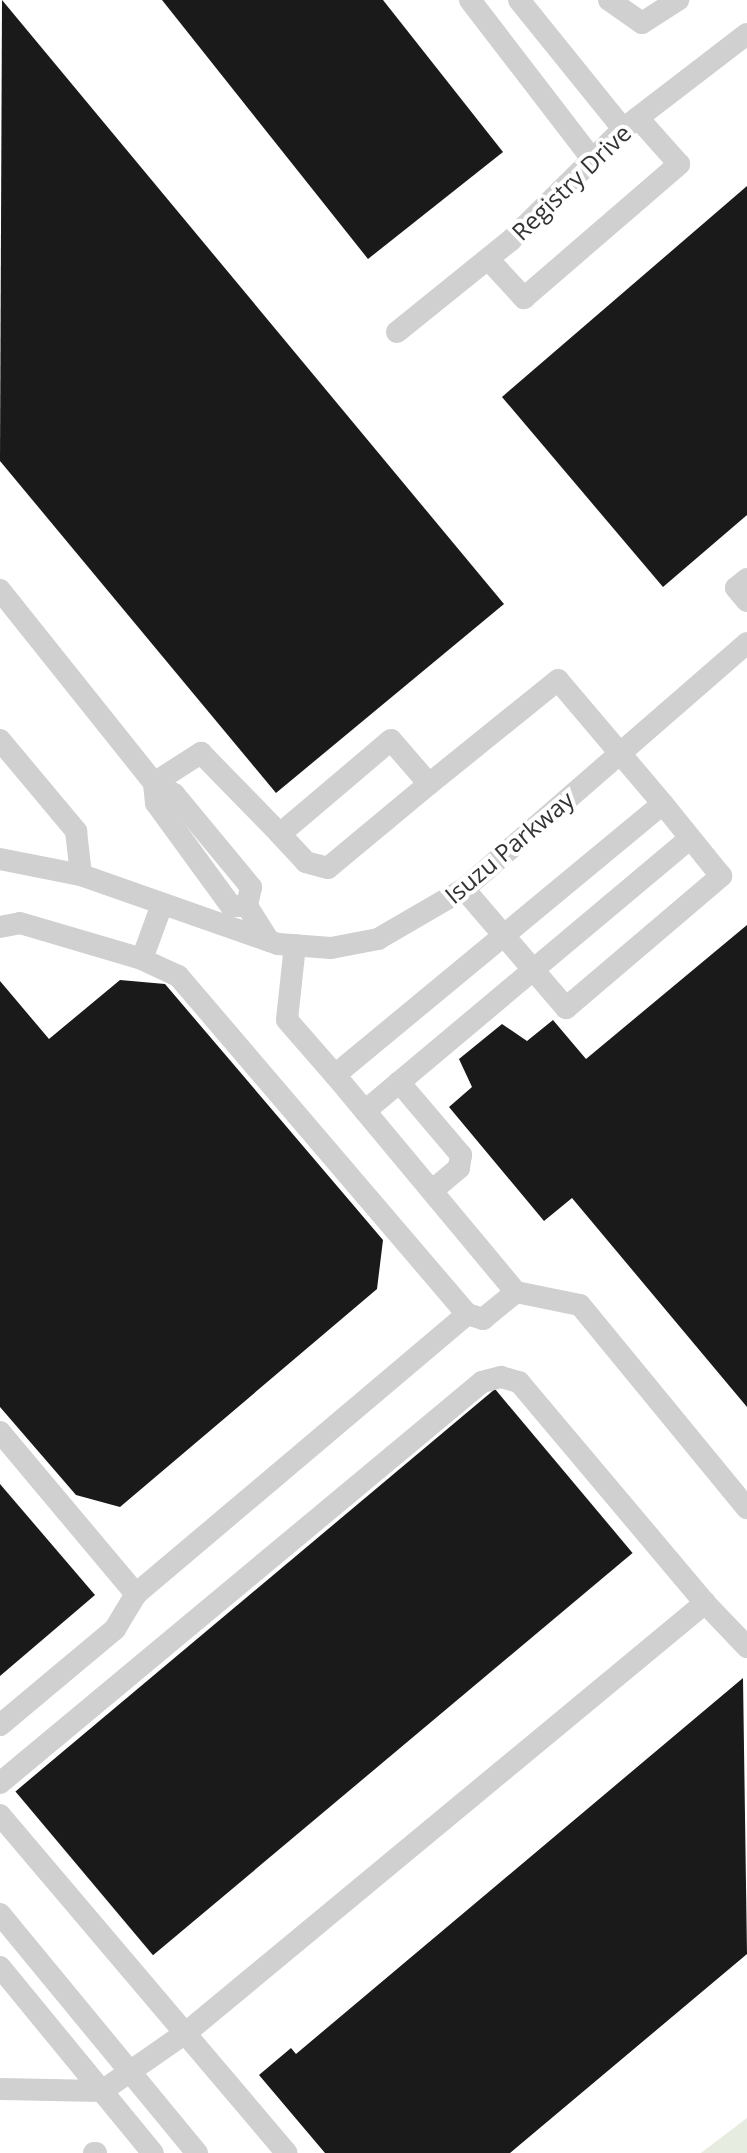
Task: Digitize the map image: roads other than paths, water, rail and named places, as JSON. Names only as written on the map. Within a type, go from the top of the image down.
[{"type":"street","points":[[470,0],[592,159]]},
{"type":"street","points":[[489,260],[524,298],[679,164],[630,123],[519,0]]},
{"type":"street","points":[[609,0],[642,23],[678,0]]},
{"type":"street","name":"Registry Drive","points":[[397,332],[489,260],[630,123],[747,34]]},
{"type":"street","points":[[747,579],[736,588],[747,601]]},
{"type":"street","points":[[0,590],[154,783],[174,794],[251,887],[247,906],[269,941]]},
{"type":"street","name":"Isuzu Parkway","points":[[0,859],[81,875],[161,907],[269,941],[331,948],[378,939],[464,889],[620,753],[743,655]]},
{"type":"street","points":[[154,783],[201,753],[306,862],[328,868],[558,680],[721,876],[566,1008],[464,889]]},
{"type":"street","points":[[0,740],[76,831],[81,875]]},
{"type":"street","points":[[280,834],[391,740],[429,784]]},
{"type":"street","points":[[335,1075],[663,804]]},
{"type":"street","points":[[365,1111],[690,838]]},
{"type":"street","points":[[142,959],[161,907]]},
{"type":"street","points":[[0,927],[20,923],[142,959],[178,976],[467,1314],[483,1319],[516,1292]]},
{"type":"street","points":[[295,945],[287,1020],[516,1292],[580,1305],[747,1508]]},
{"type":"street","points":[[399,1082],[461,1155],[459,1168],[432,1191]]},
{"type":"street","points":[[0,1725],[115,1629],[136,1594],[467,1314]]},
{"type":"street","points":[[0,1783],[482,1382],[501,1377],[519,1382],[705,1603],[747,1647]]},
{"type":"street","points":[[0,1432],[136,1594]]},
{"type":"street","points":[[0,2089],[102,2091],[187,2032],[705,1603]]},
{"type":"street","points":[[0,1815],[287,2153]]},
{"type":"street","points":[[0,1914],[197,2153]]},
{"type":"street","points":[[0,1967],[153,2153]]}]
